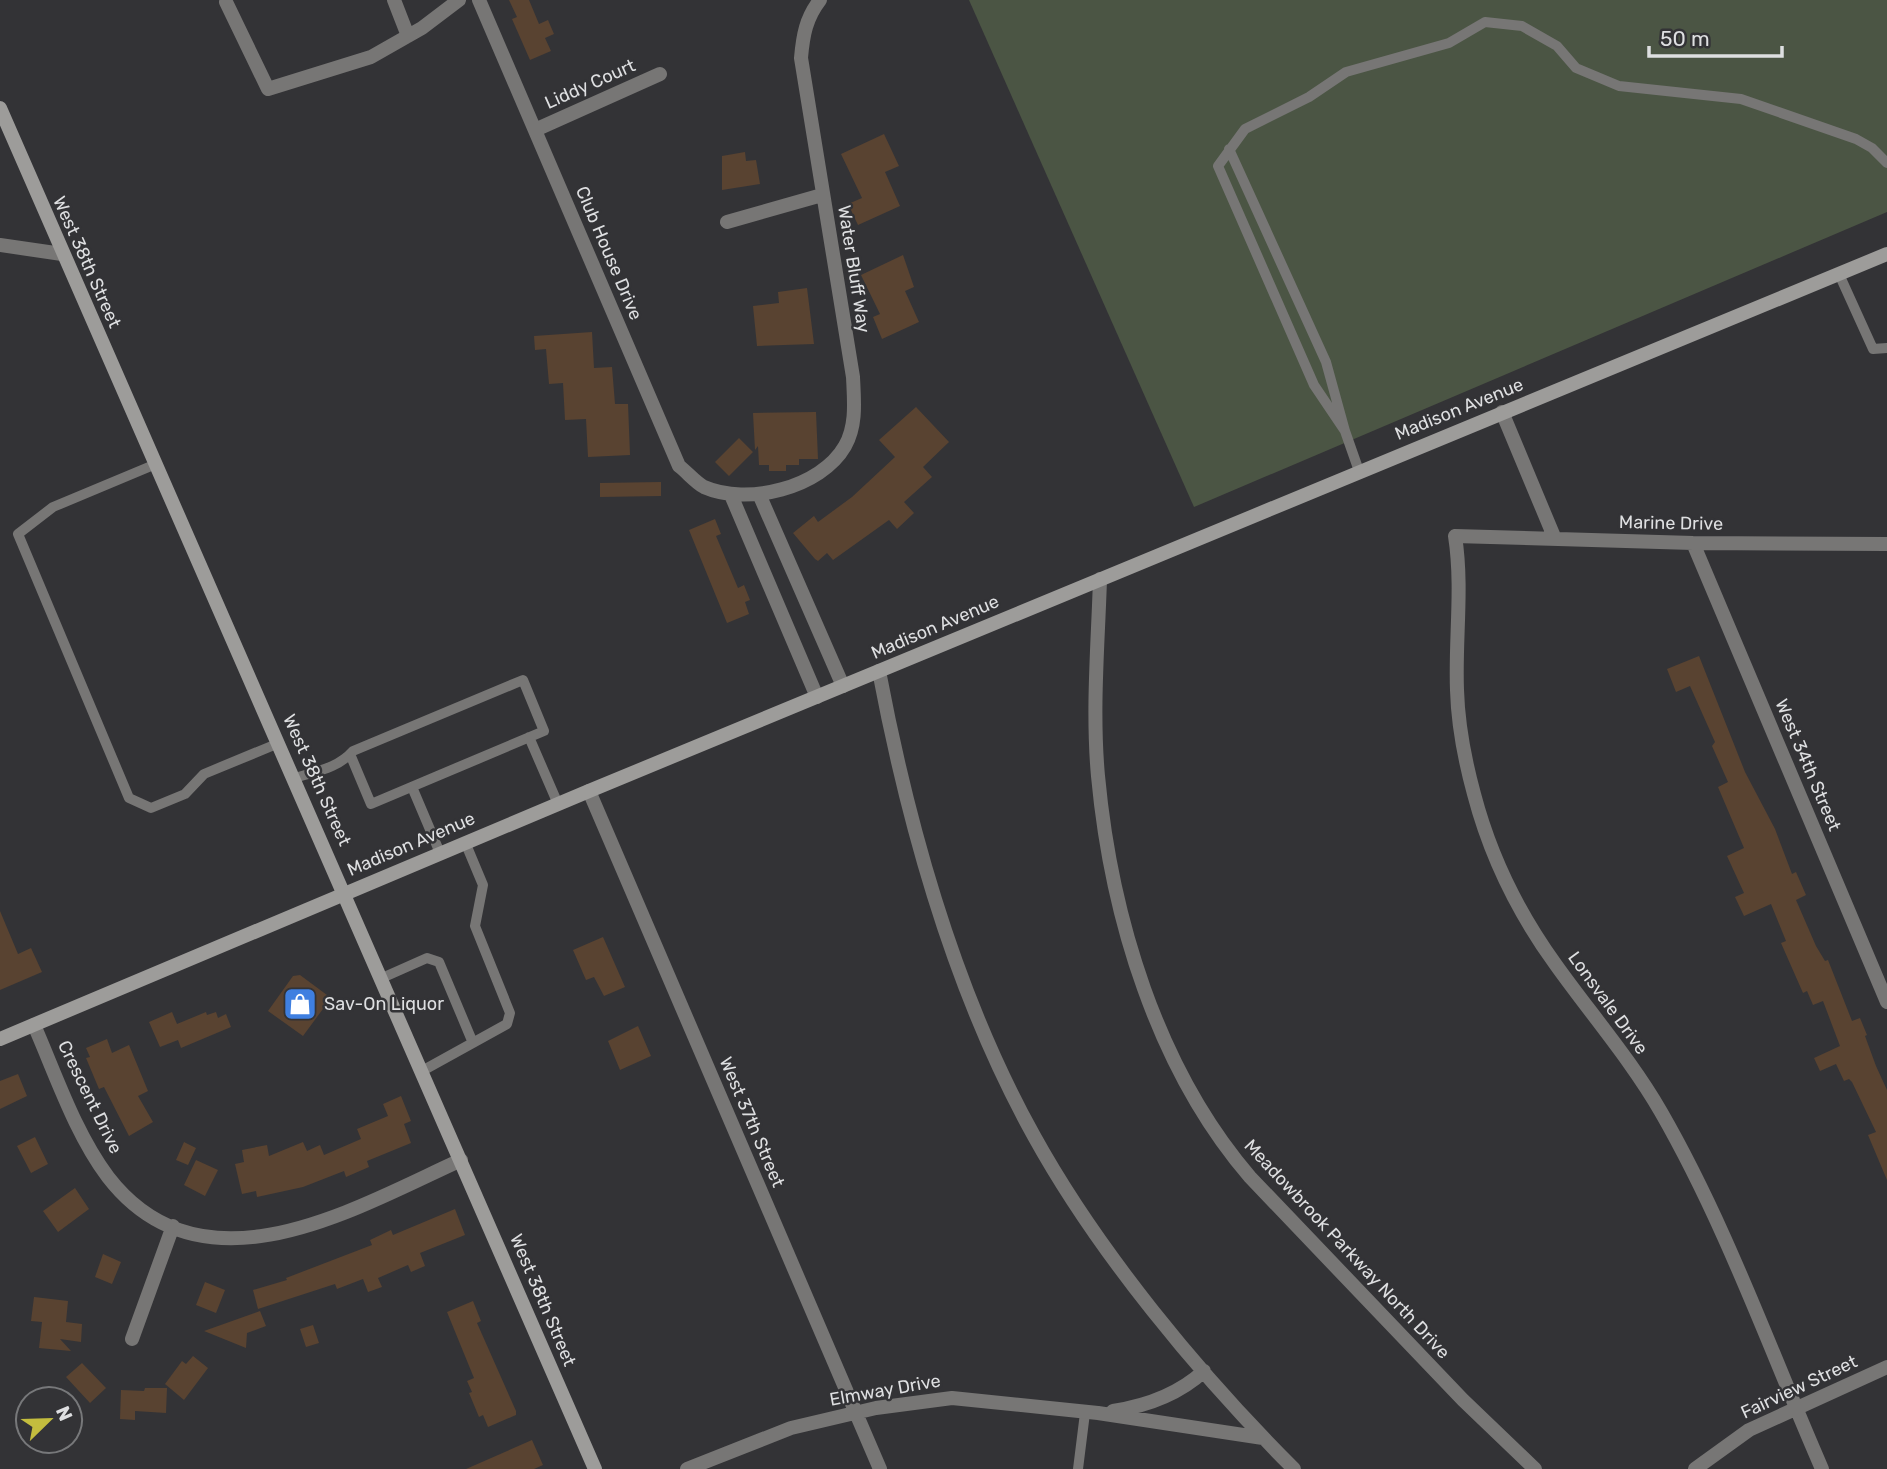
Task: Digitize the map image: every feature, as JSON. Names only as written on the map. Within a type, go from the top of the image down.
[{"type":"street","points":[[394,0],[408,36]]},
{"type":"street","points":[[226,2],[268,89],[371,57],[408,36],[458,0]]},
{"type":"street","name":"Club House Drive","points":[[479,0],[680,466],[702,486],[731,495],[760,494]]},
{"type":"street","name":"Water Bluff Way","points":[[760,494],[811,476],[834,462],[846,444],[854,424],[853,377],[801,58],[803,34],[811,12],[820,0]]},
{"type":"street","name":"Liddy Court","points":[[535,130],[660,74]]},
{"type":"street","name":"West 38th Street","points":[[0,108],[595,1469]]},
{"type":"street","points":[[727,222],[822,195]]},
{"type":"street","points":[[0,245],[62,254]]},
{"type":"street","name":"Madison Avenue","points":[[0,1039],[465,842],[1887,254]]},
{"type":"street","points":[[1502,412],[1555,540]]},
{"type":"street","points":[[760,494],[843,686]]},
{"type":"street","points":[[731,495],[817,697]]},
{"type":"street","name":"Marine Drive","points":[[1455,537],[1693,543],[1887,544]]},
{"type":"street","name":"Lonsvale Drive","points":[[1455,537],[1458,559],[1457,690],[1460,722],[1474,795],[1490,845],[1508,886],[1554,962],[1659,1109],[1692,1169],[1822,1469]]},
{"type":"street","name":"West 34th Street","points":[[1693,543],[1887,1002]]},
{"type":"street","name":"Meadowbrook Parkway North Drive","points":[[1100,579],[1096,706],[1098,775],[1109,855],[1139,973],[1197,1104],[1226,1149],[1250,1177],[1463,1400],[1535,1469]]},
{"type":"street","points":[[879,671],[888,722],[945,933],[986,1035],[1033,1136],[1094,1232],[1204,1371],[1294,1469]]},
{"type":"street","name":"West 37th Street","points":[[589,791],[880,1469]]},
{"type":"street","name":"Crescent Drive","points":[[34,1025],[92,1152],[110,1179],[145,1211],[173,1226],[203,1236],[253,1239],[318,1225],[461,1160]]},
{"type":"street","points":[[132,1339],[173,1226]]},
{"type":"street","name":"Fairview Street","points":[[1695,1469],[1749,1430],[1887,1367]]},
{"type":"street","name":"Elmway Drive","points":[[1092,1413],[1133,1408],[1166,1396],[1191,1383],[1204,1371]]},
{"type":"street","name":"Elmway Drive","points":[[687,1469],[792,1427],[856,1413],[952,1398],[1092,1413],[1263,1438]]},
{"type":"lane","points":[[1345,430],[1314,385],[1218,166],[1245,129],[1309,97],[1346,72],[1449,43],[1485,22],[1522,26],[1557,46],[1576,68],[1619,86],[1741,99],[1856,139],[1872,148],[1887,163]]},
{"type":"lane","points":[[1229,149],[1326,362],[1359,471]]},
{"type":"lane","points":[[1839,274],[1872,349],[1887,348]]},
{"type":"lane","points":[[156,464],[53,507],[18,534],[129,798],[151,808],[185,794],[204,774],[279,743]]},
{"type":"lane","points":[[295,778],[342,763],[350,754],[523,680],[544,731],[371,804],[350,754]]},
{"type":"lane","points":[[529,737],[558,804]]},
{"type":"lane","points":[[412,787],[440,853]]},
{"type":"lane","points":[[422,1071],[507,1024],[510,1013],[474,926],[483,885],[465,842]]},
{"type":"lane","points":[[382,978],[427,958],[439,962],[473,1043]]},
{"type":"lane","points":[[1078,1469],[1092,1413]]},
{"type":"green space","points":[[969,0],[1887,0],[1887,212],[1194,507]]},
{"type":"building","points":[[509,0],[529,0],[539,24],[548,20],[554,34],[545,38],[551,51],[530,60],[512,19],[517,17]]},
{"type":"building","points":[[884,134],[899,166],[885,172],[900,206],[858,225],[848,204],[862,198],[841,154]]},
{"type":"building","points":[[745,152],[746,161],[756,160],[760,184],[722,190],[722,156]]},
{"type":"building","points":[[903,255],[914,287],[905,291],[919,322],[882,339],[873,317],[880,314],[861,275]]},
{"type":"building","points":[[807,288],[814,344],[757,346],[753,306],[779,303],[778,292]]},
{"type":"building","points":[[592,332],[594,368],[612,367],[615,404],[628,404],[630,455],[588,457],[586,419],[565,420],[563,383],[549,384],[546,349],[535,350],[534,336]]},
{"type":"building","points":[[916,407],[949,442],[923,467],[932,477],[904,502],[914,513],[897,529],[889,520],[833,560],[827,553],[818,561],[793,533],[814,516],[818,522],[852,497],[895,457],[879,440]]},
{"type":"building","points":[[816,412],[818,459],[799,459],[799,465],[786,465],[786,471],[769,471],[769,465],[759,465],[758,446],[755,450],[753,413]]},
{"type":"building","points":[[739,438],[753,452],[729,476],[715,462]]},
{"type":"building","points":[[661,482],[661,496],[600,497],[600,483]]},
{"type":"building","points":[[715,519],[721,534],[716,536],[738,588],[744,585],[750,600],[745,602],[749,614],[727,623],[689,530]]},
{"type":"building","points":[[1699,656],[1745,772],[1775,829],[1792,874],[1796,872],[1806,895],[1796,900],[1816,946],[1825,961],[1828,960],[1852,1021],[1860,1018],[1887,1090],[1887,1180],[1868,1135],[1876,1132],[1852,1082],[1849,1079],[1844,1081],[1836,1064],[1820,1071],[1814,1058],[1840,1046],[1823,1001],[1813,1005],[1807,991],[1803,993],[1781,943],[1786,941],[1771,904],[1744,916],[1735,897],[1744,893],[1727,856],[1744,848],[1718,787],[1728,782],[1712,746],[1715,742],[1690,686],[1676,692],[1667,669]]},
{"type":"building","points":[[0,911],[18,954],[31,948],[42,972],[0,990]]},
{"type":"building","points":[[603,937],[625,987],[604,996],[594,977],[586,980],[573,950]]},
{"type":"building","name":"Sav-On Liquor","points":[[300,975],[331,998],[303,1036],[268,1011],[293,976]]},
{"type":"building","points":[[172,1012],[177,1024],[206,1012],[207,1015],[216,1012],[218,1018],[226,1014],[231,1027],[181,1048],[178,1040],[160,1047],[149,1022]]},
{"type":"building","points":[[638,1026],[651,1056],[620,1070],[608,1041]]},
{"type":"building","points":[[107,1039],[112,1053],[129,1045],[148,1091],[138,1096],[153,1122],[129,1136],[104,1087],[99,1089],[86,1058],[90,1057],[86,1048]]},
{"type":"building","points":[[18,1074],[27,1096],[0,1109],[0,1081]]},
{"type":"building","points":[[401,1096],[411,1121],[404,1124],[411,1143],[367,1161],[369,1167],[346,1177],[344,1171],[303,1187],[257,1197],[256,1191],[242,1194],[235,1164],[244,1162],[242,1150],[267,1145],[269,1156],[303,1142],[307,1151],[320,1145],[324,1155],[361,1139],[357,1129],[388,1116],[383,1104]]},
{"type":"building","points":[[35,1137],[48,1164],[31,1173],[17,1146]]},
{"type":"building","points":[[184,1142],[196,1148],[188,1165],[176,1160]]},
{"type":"building","points":[[196,1160],[218,1170],[205,1196],[184,1185]]},
{"type":"building","points":[[75,1188],[89,1209],[58,1232],[43,1211]]},
{"type":"building","points":[[455,1209],[465,1235],[420,1253],[425,1266],[411,1272],[408,1265],[378,1278],[382,1287],[368,1292],[363,1279],[337,1289],[335,1284],[258,1309],[253,1290],[287,1280],[286,1278],[372,1245],[370,1240],[391,1230],[393,1235]]},
{"type":"building","points":[[103,1254],[121,1262],[112,1284],[95,1277]]},
{"type":"building","points":[[205,1282],[225,1290],[216,1313],[196,1305]]},
{"type":"building","points":[[34,1297],[68,1301],[66,1322],[82,1324],[81,1342],[60,1339],[71,1351],[39,1348],[42,1322],[31,1321]]},
{"type":"building","points":[[473,1301],[481,1321],[477,1323],[516,1411],[516,1415],[488,1427],[483,1415],[479,1417],[469,1393],[472,1392],[467,1381],[474,1378],[447,1312]]},
{"type":"building","points":[[260,1311],[266,1326],[247,1333],[246,1348],[204,1331]]},
{"type":"building","points":[[313,1325],[319,1343],[306,1347],[300,1329]]},
{"type":"building","points":[[193,1356],[208,1368],[184,1400],[165,1384],[182,1361],[186,1364]]},
{"type":"building","points":[[82,1363],[106,1388],[90,1403],[84,1396],[84,1385],[73,1385],[66,1377]]},
{"type":"building","points":[[145,1388],[167,1388],[166,1413],[135,1411],[135,1420],[120,1419],[121,1390],[144,1391]]},
{"type":"building","points":[[532,1440],[543,1465],[534,1469],[466,1469]]},
{"type":"place","name":"Sav-On Liquor","points":[[300,1004]]}]
